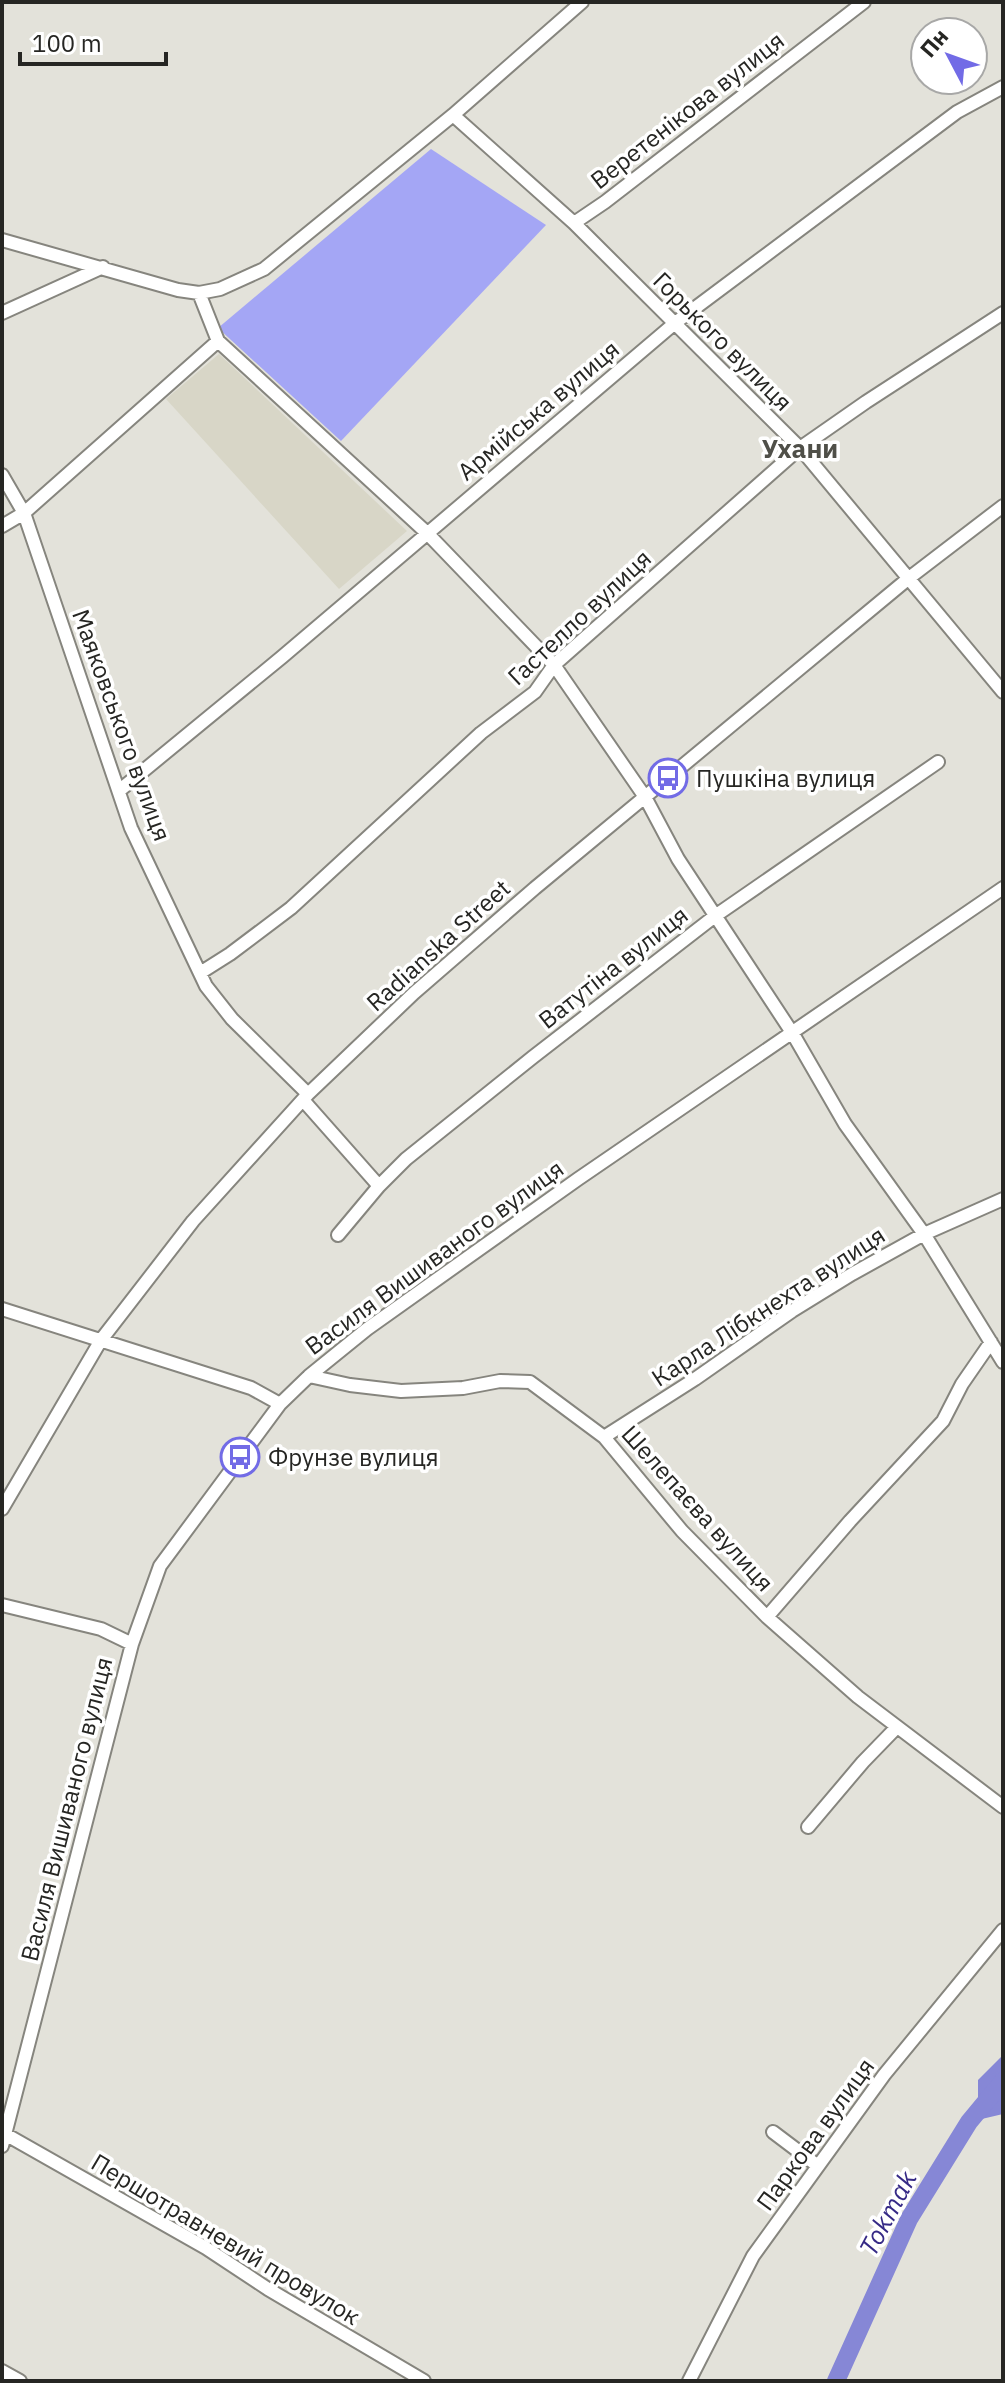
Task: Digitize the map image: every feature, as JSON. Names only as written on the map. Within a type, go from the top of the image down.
[{"type":"street","points":[[2,240],[199,293],[220,289],[264,269],[453,115],[582,2]]},
{"type":"street","name":"Веретенікова вулиця","points":[[574,223],[864,2]]},
{"type":"street","name":"Армійська вулиця","points":[[120,790],[675,323],[957,112],[1003,87]]},
{"type":"street","name":"Горького вулиця","points":[[453,115],[531,188],[574,223],[800,448],[1003,691]]},
{"type":"street","points":[[2,313],[103,267]]},
{"type":"street","points":[[199,293],[218,341],[427,533],[554,665],[645,797],[678,859],[793,1034],[845,1124],[924,1234],[1003,1362]]},
{"type":"street","name":"Гастелло вулиця","points":[[200,973],[291,908],[481,733],[535,692],[554,665],[800,448],[1003,313]]},
{"type":"street","points":[[2,526],[24,513],[218,341]]},
{"type":"street","name":"Маяковського вулиця","points":[[2,475],[24,513],[131,828],[206,986],[232,1019],[306,1097],[379,1186]]},
{"type":"street","name":"Radianska Street","points":[[2,1509],[101,1340],[193,1221],[306,1097],[414,993],[535,888],[909,578],[1003,506]]},
{"type":"street","name":"Ватутіна вулиця","points":[[338,1235],[406,1159],[510,1076],[715,916],[938,762]]},
{"type":"street","name":"Василя Вишиваного вулиця","points":[[4,2133],[132,1644],[160,1566],[280,1404],[367,1329],[578,1179],[1003,888]]},
{"type":"street","name":"Карла Лібкнехта вулиця","points":[[604,1437],[852,1274],[924,1234],[1003,1199]]},
{"type":"street","points":[[2,1309],[251,1388],[280,1404]]},
{"type":"street","points":[[767,1617],[943,1421],[962,1384],[991,1342]]},
{"type":"street","name":"Шелепаєва вулиця","points":[[309,1376],[401,1391],[463,1388],[500,1381],[530,1382],[604,1437],[682,1531],[767,1617],[896,1728],[1003,1807]]},
{"type":"street","points":[[2,1605],[101,1629],[132,1644]]},
{"type":"street","points":[[808,1827],[896,1728]]},
{"type":"street","name":"Паркова вулиця","points":[[689,2381],[753,2256],[884,2075],[1003,1930]]},
{"type":"street","points":[[773,2132],[818,2166]]},
{"type":"street","name":"Першотравневий провулок","points":[[4,2133],[206,2248],[268,2289],[424,2381]]},
{"type":"street","points":[[2,2371],[20,2381]]},
{"type":"shaded area","points":[[431,149],[546,225],[341,441],[218,328]]},
{"type":"shaded area","points":[[219,354],[407,531],[339,589],[166,399]]},
{"type":"shaded area","points":[[1003,2055],[1003,2114],[969,2122],[978,2108],[978,2080]]},
{"type":"waterway","name":"Tokmak","points":[[836,2381],[909,2219],[969,2122],[1003,2081]]},
{"type":"place","name":"Пушкіна вулиця","points":[[668,778]]},
{"type":"place","name":"Фрунзе вулиця","points":[[240,1457]]},
{"type":"district","name":"Ухани","points":[[800,448]]}]
